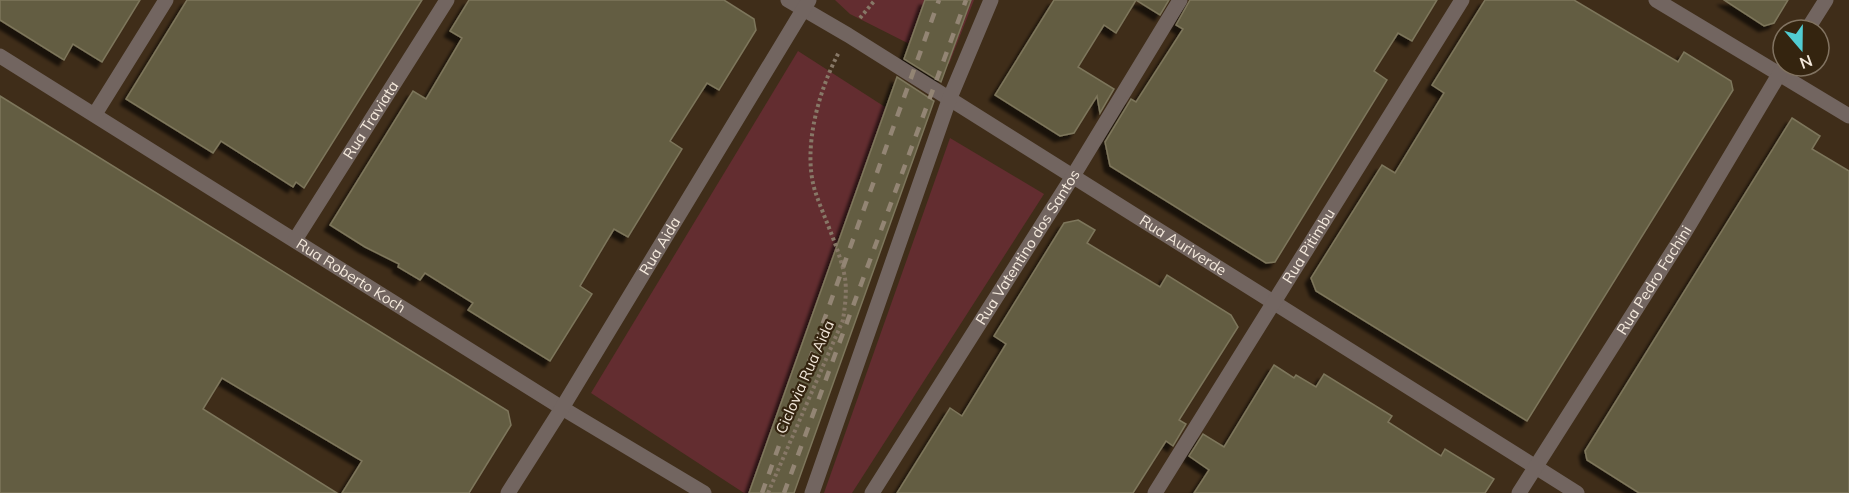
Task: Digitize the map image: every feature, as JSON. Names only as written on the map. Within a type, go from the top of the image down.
[{"type":"street","points":[[96,114],[166,0]]},
{"type":"street","name":"Rua Traviata","points":[[295,240],[447,0]]},
{"type":"street","name":"Rua Auriverde","points":[[788,0],[806,5],[949,100],[1274,301],[1577,493]]},
{"type":"street","points":[[812,493],[949,100],[991,0]]},
{"type":"street","name":"Rua Vatentino dos Santos","points":[[872,493],[1073,176],[1179,0]]},
{"type":"street","name":"Rua Pitimbu","points":[[1155,493],[1462,0]]},
{"type":"street","points":[[1656,0],[1771,64]]},
{"type":"street","points":[[1815,18],[1826,0]]},
{"type":"street","name":"Rua Aida","points":[[508,493],[806,5]]},
{"type":"street","name":"Rua Roberto Koch","points":[[0,56],[96,114],[562,408],[704,493]]},
{"type":"street","name":"Rua Pedro Fachini","points":[[1519,493],[1685,232],[1777,78]]},
{"type":"street","points":[[1794,78],[1849,116]]},
{"type":"path","name":"Ciclovia Rua Aida","points":[[768,493],[843,320],[846,303],[845,278],[814,188],[811,152],[814,119],[830,68],[848,35],[875,0]]},
{"type":"shaded area","points":[[835,0],[974,0],[949,64],[850,14]]},
{"type":"shaded area","points":[[798,51],[913,125],[776,493],[744,493],[591,393]]},
{"type":"shaded area","points":[[950,138],[1044,194],[852,493],[824,493]]},
{"type":"building","points":[[0,0],[140,0],[102,62],[73,44],[64,60],[0,20]]},
{"type":"building","points":[[187,0],[422,0],[304,188],[296,182],[293,187],[221,141],[213,153],[126,99]]},
{"type":"building","points":[[469,0],[724,0],[754,19],[756,30],[719,90],[707,83],[670,141],[682,149],[628,237],[614,229],[580,286],[592,294],[550,361],[468,310],[473,303],[425,273],[420,280],[398,267],[399,264],[365,247],[330,225],[413,91],[426,99],[462,38],[450,31]]},
{"type":"building","points":[[925,0],[971,0],[941,82],[904,59]]},
{"type":"building","points":[[1054,0],[1136,0],[1116,33],[1104,25],[1078,67],[1114,89],[1100,113],[1097,96],[1074,133],[1060,136],[995,95]]},
{"type":"building","points":[[1136,0],[1169,0],[1160,15]]},
{"type":"building","points":[[1190,0],[1437,0],[1412,41],[1398,33],[1374,71],[1387,80],[1275,262],[1266,263],[1110,166],[1105,142],[1131,99],[1136,102],[1183,29],[1176,25]]},
{"type":"building","points":[[1485,0],[1574,0],[1678,62],[1684,52],[1731,81],[1733,90],[1527,421],[1316,291],[1311,278],[1382,165],[1395,173],[1444,93],[1432,85]]},
{"type":"building","points":[[1724,0],[1788,0],[1777,18],[1771,18],[1771,24],[1764,26]]},
{"type":"building","points":[[897,77],[934,101],[794,493],[749,493]]},
{"type":"building","points":[[0,96],[508,411],[511,425],[469,493],[342,493],[362,461],[222,378],[203,409],[337,493],[0,493]]},
{"type":"building","points":[[1792,118],[1820,136],[1812,149],[1849,171],[1849,493],[1639,493],[1587,460],[1585,451]]},
{"type":"building","points":[[1078,220],[1095,230],[1087,243],[1160,287],[1167,275],[1231,315],[1238,327],[1179,420],[1186,424],[1173,446],[1166,441],[1133,493],[897,493],[950,408],[962,416],[1006,344],[994,336],[1064,223]]},
{"type":"building","points":[[1274,365],[1294,378],[1296,375],[1316,387],[1324,374],[1392,416],[1388,422],[1441,456],[1445,449],[1494,479],[1485,493],[1194,493],[1209,470],[1189,456],[1203,434],[1224,447]]},
{"type":"railway","points":[[762,493],[939,0]]},
{"type":"railway","points":[[784,493],[966,0]]}]
